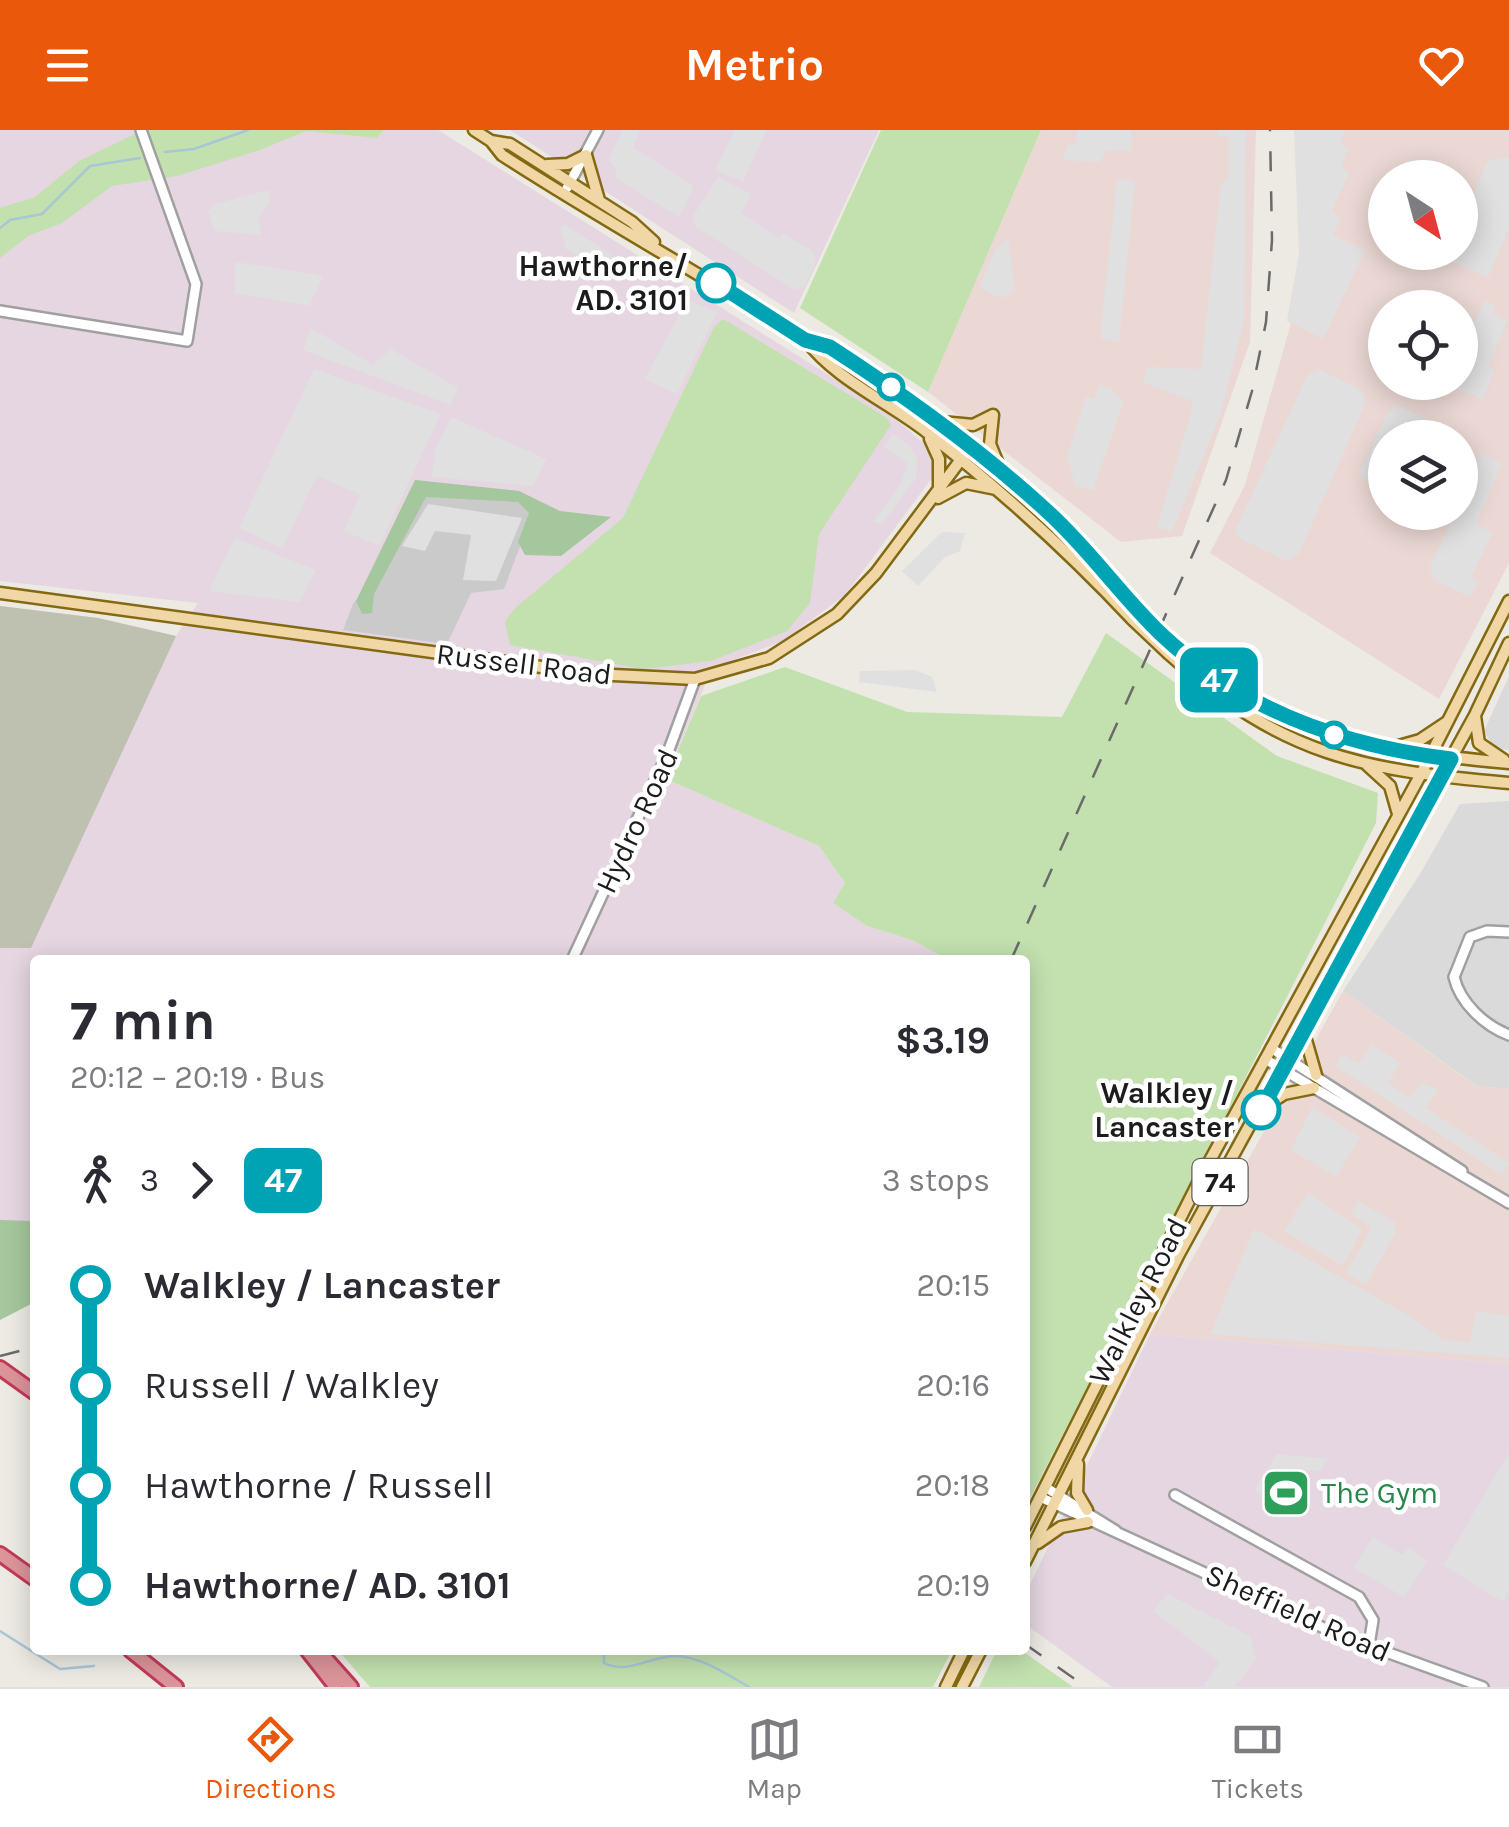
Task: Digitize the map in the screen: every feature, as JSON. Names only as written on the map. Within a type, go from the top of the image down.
[{"type":"highway","points":[[0,1368],[30,1390]]},
{"type":"highway","points":[[0,1554],[30,1575]]},
{"type":"highway","points":[[136,1655],[176,1687]]},
{"type":"highway","points":[[311,1655],[336,1687]]},
{"type":"highway","points":[[322,1655],[350,1687]]},
{"type":"main road","points":[[474,130],[492,141],[510,144],[571,182],[661,248],[805,340],[830,347],[938,422],[1002,472],[1076,540],[1136,616]]},
{"type":"main road","points":[[492,141],[502,155],[624,234],[661,248]]},
{"type":"main road","points":[[545,166],[570,163],[586,155],[599,200]]},
{"type":"main road","points":[[805,340],[820,360],[924,429],[1003,492],[1250,720],[1306,746],[1366,764],[1509,783]]},
{"type":"main road","points":[[938,422],[973,425],[994,416],[990,444],[1002,472]]},
{"type":"main road","points":[[924,429],[939,459],[939,490]]},
{"type":"main road","name":"Russell Road","points":[[0,592],[593,674],[695,680],[758,662],[816,630],[868,582],[970,446]]},
{"type":"main road","points":[[929,504],[964,484],[1003,492]]},
{"type":"main road","name":"Walkley Road","points":[[1030,1517],[1137,1302],[1421,774],[1509,602]]},
{"type":"main road","name":"Walkley Road","points":[[1030,1553],[1152,1309],[1475,715],[1509,642]]},
{"type":"main road","points":[[1172,650],[1265,707],[1331,734],[1430,756],[1509,762]]},
{"type":"main road","points":[[1475,715],[1479,743],[1509,762]]},
{"type":"main road","points":[[1388,748],[1420,740],[1448,722]]},
{"type":"main road","points":[[1366,764],[1390,786],[1398,814]]},
{"type":"main road","points":[[1304,1032],[1316,1075]]},
{"type":"main road","points":[[1261,1110],[1284,1094],[1314,1088]]},
{"type":"main road","points":[[1078,1455],[1077,1494],[1087,1510]]},
{"type":"main road","points":[[1030,1555],[1062,1527],[1088,1522]]},
{"type":"main road","points":[[946,1687],[962,1655]]},
{"type":"main road","points":[[962,1687],[979,1655]]},
{"type":"street","points":[[0,311],[186,342],[196,284],[141,130]]},
{"type":"street","points":[[562,194],[598,130]]},
{"type":"street","name":"Hydro Road","points":[[574,955],[667,755],[695,680]]},
{"type":"street","points":[[1509,932],[1487,930],[1470,937],[1454,982],[1491,1028],[1509,1035]]},
{"type":"street","points":[[1268,1053],[1314,1088],[1507,1202]]},
{"type":"street","points":[[1286,1064],[1316,1075],[1436,1158]]},
{"type":"street","name":"Sheffield Road","points":[[1042,1492],[1088,1522],[1116,1531],[1278,1608],[1482,1687]]},
{"type":"street","points":[[1175,1495],[1359,1598],[1373,1620],[1369,1645]]},
{"type":"street","name":"Sheffield Road","points":[[1056,1500],[1087,1510],[1116,1531]]},
{"type":"shaded area","points":[[0,130],[438,130],[886,411],[928,447],[935,474],[845,595],[783,641],[712,668],[666,779],[819,846],[845,883],[833,903],[867,926],[912,940],[940,955],[30,955],[30,1242],[0,1234],[0,606],[98,618],[176,636],[198,603],[0,581]]},
{"type":"shaded area","points":[[510,130],[879,130],[794,313]]},
{"type":"shaded area","points":[[622,130],[640,130],[633,147],[694,186],[679,217],[614,177],[617,170],[609,160]]},
{"type":"shaded area","points":[[735,130],[767,130],[743,181],[715,171]]},
{"type":"shaded area","points":[[1041,130],[1256,130],[1250,342],[1182,536],[1121,542],[928,392]]},
{"type":"shaded area","points":[[1077,130],[1131,130],[1132,151],[1107,150],[1100,162],[1062,160],[1068,145],[1076,145]]},
{"type":"shaded area","points":[[1217,130],[1246,130],[1244,320],[1221,413],[1172,532],[1157,527],[1193,406],[1190,400],[1142,382],[1148,367],[1201,369],[1221,184],[1228,178],[1229,138],[1217,135]]},
{"type":"shaded area","points":[[1294,130],[1346,130],[1340,144],[1348,148],[1341,168],[1349,172],[1332,212],[1341,218],[1333,235],[1365,251],[1323,339],[1287,321],[1299,254]]},
{"type":"shaded area","points":[[1302,130],[1509,130],[1509,563],[1439,699],[1210,553],[1245,485],[1306,270]]},
{"type":"shaded area","points":[[1509,157],[1509,229],[1488,277],[1471,270],[1478,270],[1478,183],[1488,160]]},
{"type":"shaded area","points":[[718,177],[751,194],[741,213],[779,238],[783,234],[814,252],[816,261],[804,287],[795,290],[696,227],[693,216]]},
{"type":"shaded area","points":[[1117,179],[1135,181],[1119,342],[1100,338]]},
{"type":"shaded area","points":[[269,190],[270,201],[258,220],[262,235],[215,231],[208,212],[216,204]]},
{"type":"shaded area","points":[[564,224],[630,267],[619,283],[563,247],[566,243],[560,230]]},
{"type":"shaded area","points":[[1008,238],[1015,291],[1002,298],[979,288],[995,250]]},
{"type":"shaded area","points":[[235,262],[323,277],[309,306],[235,293]]},
{"type":"shaded area","points":[[687,299],[717,313],[677,394],[645,379]]},
{"type":"shaded area","points":[[1485,300],[1495,305],[1492,314],[1507,320],[1489,365],[1494,372],[1483,399],[1478,397],[1478,315]]},
{"type":"shaded area","points":[[311,328],[373,365],[391,349],[458,388],[450,405],[303,350]]},
{"type":"shaded area","points":[[314,369],[441,414],[379,546],[344,531],[360,495],[317,475],[282,548],[239,528]]},
{"type":"shaded area","points":[[1318,369],[1362,390],[1365,404],[1299,553],[1287,561],[1239,538],[1235,531],[1307,376]]},
{"type":"shaded area","points":[[1099,385],[1112,389],[1123,402],[1093,491],[1075,485],[1067,456],[1086,397],[1094,399]]},
{"type":"shaded area","points":[[1396,405],[1429,420],[1384,420]]},
{"type":"shaded area","points":[[451,417],[546,459],[533,486],[432,477],[435,449]]},
{"type":"shaded area","points":[[893,434],[910,446],[917,460],[916,478],[882,524],[873,522],[901,484],[907,463],[884,447]]},
{"type":"shaded area","points":[[1481,453],[1502,463],[1478,520]]},
{"type":"shaded area","points":[[1368,455],[1368,482],[1358,476]]},
{"type":"shaded area","points":[[417,493],[525,502],[531,517],[504,589],[471,593],[447,644],[343,630],[353,604],[373,578]]},
{"type":"shaded area","points":[[428,504],[522,518],[496,581],[463,580],[471,535],[435,531],[425,551],[402,546]]},
{"type":"shaded area","points":[[1478,526],[1492,533],[1471,578],[1479,582],[1470,597],[1434,580],[1430,567],[1447,530],[1478,530]]},
{"type":"shaded area","points":[[942,532],[965,533],[960,551],[945,557],[918,586],[902,571]]},
{"type":"shaded area","points":[[235,538],[316,570],[300,602],[209,591]]},
{"type":"shaded area","points":[[0,606],[98,618],[176,636],[31,948],[0,948]]},
{"type":"shaded area","points":[[915,670],[932,677],[937,692],[859,682],[860,671]]},
{"type":"shaded area","points":[[1509,676],[1509,750],[1494,748],[1484,731]]},
{"type":"shaded area","points":[[1509,801],[1509,1089],[1477,1086],[1343,991],[1420,874],[1460,804]]},
{"type":"shaded area","points":[[1343,991],[1476,1086],[1509,1089],[1509,1364],[1150,1334]]},
{"type":"shaded area","points":[[1372,1045],[1400,1063],[1388,1083],[1410,1098],[1422,1083],[1438,1090],[1426,1108],[1509,1163],[1502,1175],[1335,1066],[1342,1054],[1358,1064]]},
{"type":"shaded area","points":[[1312,1107],[1360,1137],[1336,1177],[1291,1150]]},
{"type":"shaded area","points":[[1308,1193],[1362,1229],[1343,1266],[1284,1231]]},
{"type":"shaded area","points":[[1358,1201],[1395,1222],[1395,1234],[1366,1285],[1346,1273],[1372,1228],[1351,1214]]},
{"type":"shaded area","points":[[1254,1229],[1410,1316],[1443,1340],[1470,1342],[1476,1311],[1509,1316],[1509,1358],[1210,1334]]},
{"type":"shaded area","points":[[1150,1334],[1509,1364],[1509,1687],[1112,1687],[1030,1628],[1030,1585]]},
{"type":"shaded area","points":[[1509,1453],[1509,1592],[1503,1602],[1443,1565]]},
{"type":"shaded area","points":[[1276,1454],[1329,1459],[1320,1471],[1292,1469],[1272,1501],[1254,1490]]},
{"type":"shaded area","points":[[1373,1537],[1402,1555],[1409,1547],[1427,1561],[1404,1597],[1354,1568]]},
{"type":"shaded area","points":[[1167,1594],[1250,1636],[1256,1659],[1235,1687],[1203,1687],[1220,1662],[1153,1611]]},
{"type":"green space","points":[[143,130],[383,130],[377,138],[306,131],[177,176],[112,186],[62,223],[28,236],[0,258],[0,208],[35,197],[79,161]]},
{"type":"green space","points":[[881,130],[1041,130],[928,392],[800,308]]},
{"type":"green space","points":[[723,319],[887,418],[891,425],[819,534],[810,603],[787,631],[711,661],[643,669],[510,645],[505,622],[514,609],[623,518],[714,327]]},
{"type":"green space","points":[[415,480],[519,491],[560,511],[611,517],[561,556],[525,555],[518,542],[529,513],[518,502],[426,497],[374,594],[372,613],[362,614],[356,601]]},
{"type":"green space","points":[[1106,633],[1277,756],[1378,793],[1376,823],[1030,1498],[1030,955],[940,955],[912,940],[867,926],[833,903],[845,883],[819,846],[666,779],[701,696],[785,667],[907,712],[1062,717]]},
{"type":"green space","points":[[0,1220],[30,1221],[30,1305],[0,1320]]},
{"type":"green space","points":[[342,1655],[949,1655],[933,1687],[370,1687]]},
{"type":"green space","points":[[995,1655],[1028,1655],[1073,1687],[979,1687]]},
{"type":"waterway","points":[[165,152],[194,149],[248,130]]},
{"type":"waterway","points":[[0,228],[10,220],[42,214],[90,166],[140,158]]},
{"type":"waterway","points":[[0,1631],[30,1650]]},
{"type":"waterway","points":[[38,1655],[60,1669],[94,1666]]},
{"type":"waterway","points":[[604,1655],[604,1663],[622,1667],[666,1657],[694,1659],[749,1687]]},
{"type":"railway","points":[[1013,955],[1226,480],[1252,391],[1266,322],[1272,240],[1270,130]]},
{"type":"railway","points":[[0,1356],[30,1348]]},
{"type":"railway","points":[[1030,1648],[1086,1687]]},
{"type":"bus line","name":"47","points":[[716,283],[805,340],[830,347],[970,446],[1047,511],[1162,635],[1231,688],[1287,718],[1358,743],[1451,759],[1261,1110]]},
{"type":"place","name":"Hawthorne/ AD. 3101","points":[[716,283]]},
{"type":"place","name":"Walkley / Lancaster","points":[[1261,1110]]},
{"type":"place","name":"The Gym","points":[[1286,1493]]}]
